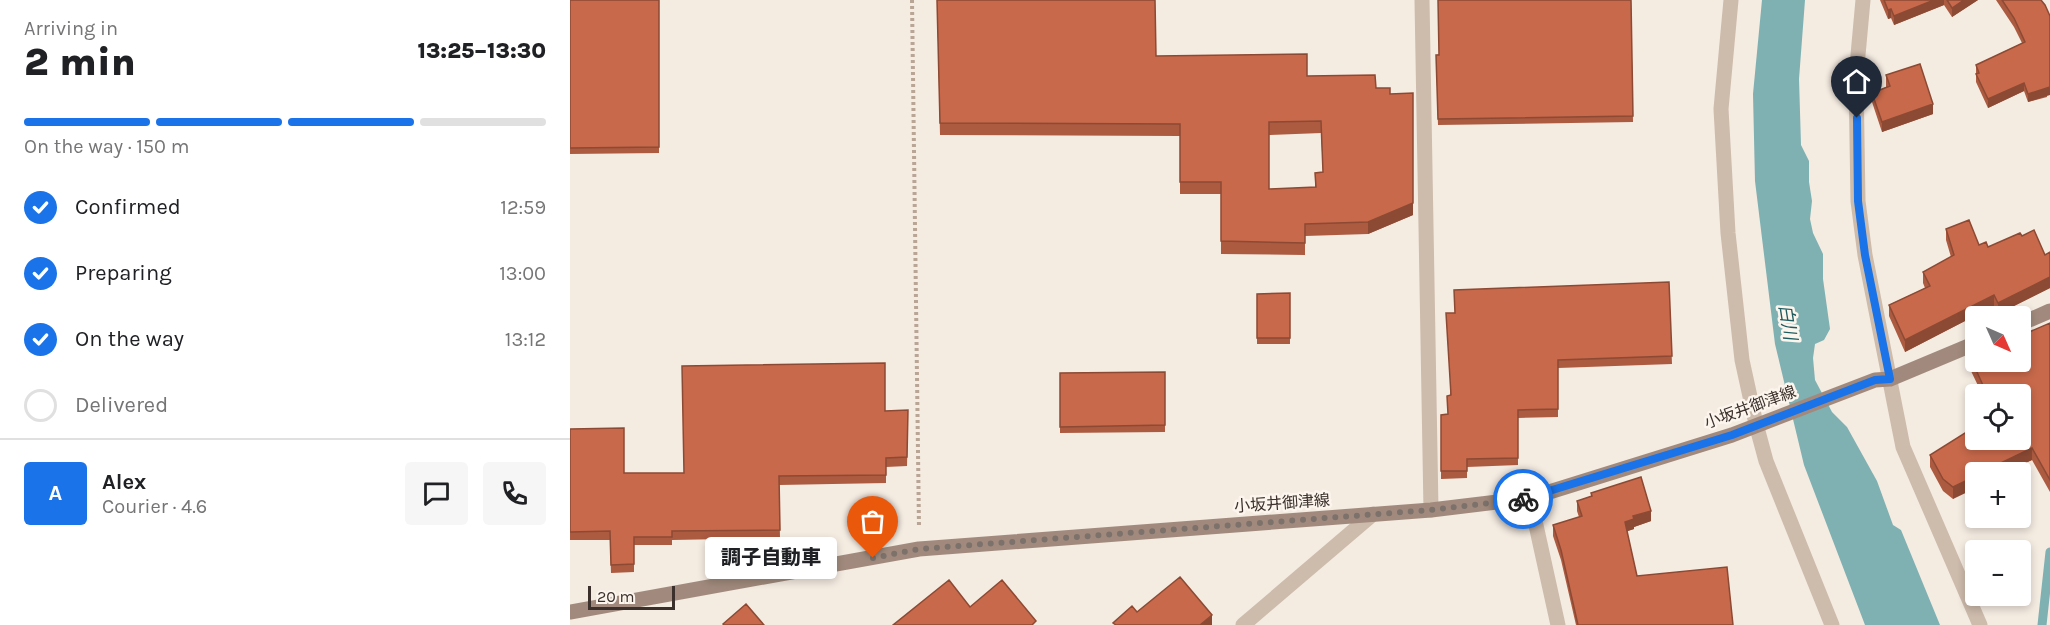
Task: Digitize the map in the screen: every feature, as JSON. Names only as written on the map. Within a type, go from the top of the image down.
[{"type":"main road","points":[[2031,319],[2050,311]]},
{"type":"main road","name":"小坂井御津線","points":[[570,612],[919,549],[1431,510],[1530,498],[1732,435],[1756,424],[1965,347]]},
{"type":"street","points":[[1422,0],[1431,510]]},
{"type":"street","points":[[1731,0],[1721,109],[1728,233],[1742,360],[1766,461],[1832,625]]},
{"type":"street","points":[[1863,0],[1856,77],[1858,201],[1883,379],[1903,447],[1980,625]]},
{"type":"street","points":[[1530,498],[1558,625]]},
{"type":"street","points":[[1243,625],[1373,514]]},
{"type":"path","points":[[912,0],[919,549]]},
{"type":"water","name":"白川","points":[[1762,0],[1805,0],[1799,79],[1801,145],[1809,161],[1812,201],[1810,219],[1813,233],[1823,254],[1823,279],[1830,329],[1824,340],[1815,344],[1813,358],[1815,380],[1832,412],[1847,427],[1877,481],[1893,525],[1901,530],[1940,625],[1865,625],[1804,465],[1775,344],[1755,181],[1753,94]]},
{"type":"building","points":[[570,0],[659,0],[659,147],[570,148]]},
{"type":"building","points":[[937,0],[1155,0],[1156,56],[1307,54],[1307,76],[1375,75],[1376,88],[1390,88],[1390,94],[1413,93],[1413,203],[1368,222],[1305,224],[1305,243],[1221,241],[1221,182],[1180,182],[1180,124],[940,123]],"holes":[[[1321,121],[1323,172],[1315,173],[1316,187],[1269,189],[1269,122]]]},
{"type":"building","points":[[1438,0],[1631,0],[1633,116],[1438,119],[1436,55],[1439,55]]},
{"type":"building","points":[[1884,0],[1934,0],[1894,16],[1891,9],[1888,10]]},
{"type":"building","points":[[1947,0],[1964,0],[1952,8]]},
{"type":"building","points":[[2002,0],[2041,0],[2045,5],[2050,16],[2050,87],[2028,94],[2024,83],[1988,99],[1976,74],[1979,73],[1976,65],[2025,42],[2014,18]]},
{"type":"building","points":[[1920,64],[1933,104],[1882,122],[1872,93],[1890,86],[1886,75]]},
{"type":"building","points":[[1969,220],[1979,245],[1986,242],[1988,247],[2020,233],[2022,236],[2034,230],[2045,255],[2050,252],[2050,277],[1998,303],[1994,295],[1972,306],[1965,306],[1965,310],[1905,340],[1889,305],[1930,286],[1923,272],[1954,255],[1946,229]]},
{"type":"building","points":[[1669,282],[1672,356],[1558,360],[1558,409],[1518,410],[1518,458],[1467,459],[1467,471],[1441,471],[1441,415],[1448,414],[1447,396],[1451,395],[1446,313],[1455,313],[1454,290]]},
{"type":"building","points":[[1290,293],[1290,338],[1257,338],[1257,294]]},
{"type":"building","points":[[2050,323],[2050,480],[2031,448],[2031,384],[1982,384],[1977,372],[2031,372],[2031,331]]},
{"type":"building","points":[[885,363],[885,411],[908,410],[907,457],[886,458],[886,475],[779,476],[780,530],[672,531],[672,537],[634,537],[634,564],[611,565],[610,531],[570,532],[570,429],[624,428],[624,473],[684,473],[682,366]]},
{"type":"building","points":[[1165,372],[1165,425],[1060,427],[1060,373]]},
{"type":"building","points":[[1965,433],[1965,450],[2028,450],[2003,462],[1965,462],[1965,481],[1953,487],[1943,479],[1930,455]]},
{"type":"building","points":[[1641,477],[1651,511],[1633,516],[1634,519],[1625,522],[1637,576],[1727,567],[1733,625],[1578,625],[1553,525],[1582,516],[1577,501],[1592,496],[1591,493]]},
{"type":"building","points":[[1180,577],[1212,615],[1200,625],[1116,625],[1113,623],[1132,606],[1137,612]]},
{"type":"building","points":[[949,580],[970,607],[1002,580],[1036,621],[1032,625],[893,625]]},
{"type":"building","points":[[746,604],[764,625],[723,624]]},
{"type":"waterway","points":[[2042,625],[2050,552]]},
{"type":"way so far","points":[[873,558],[919,549],[1431,510],[1523,499]]},
{"type":"place","name":"調子自動車","points":[[873,558]]},
{"type":"route","points":[[1523,499],[1732,435],[1875,380],[1890,379],[1865,255],[1858,201],[1857,118]]}]
